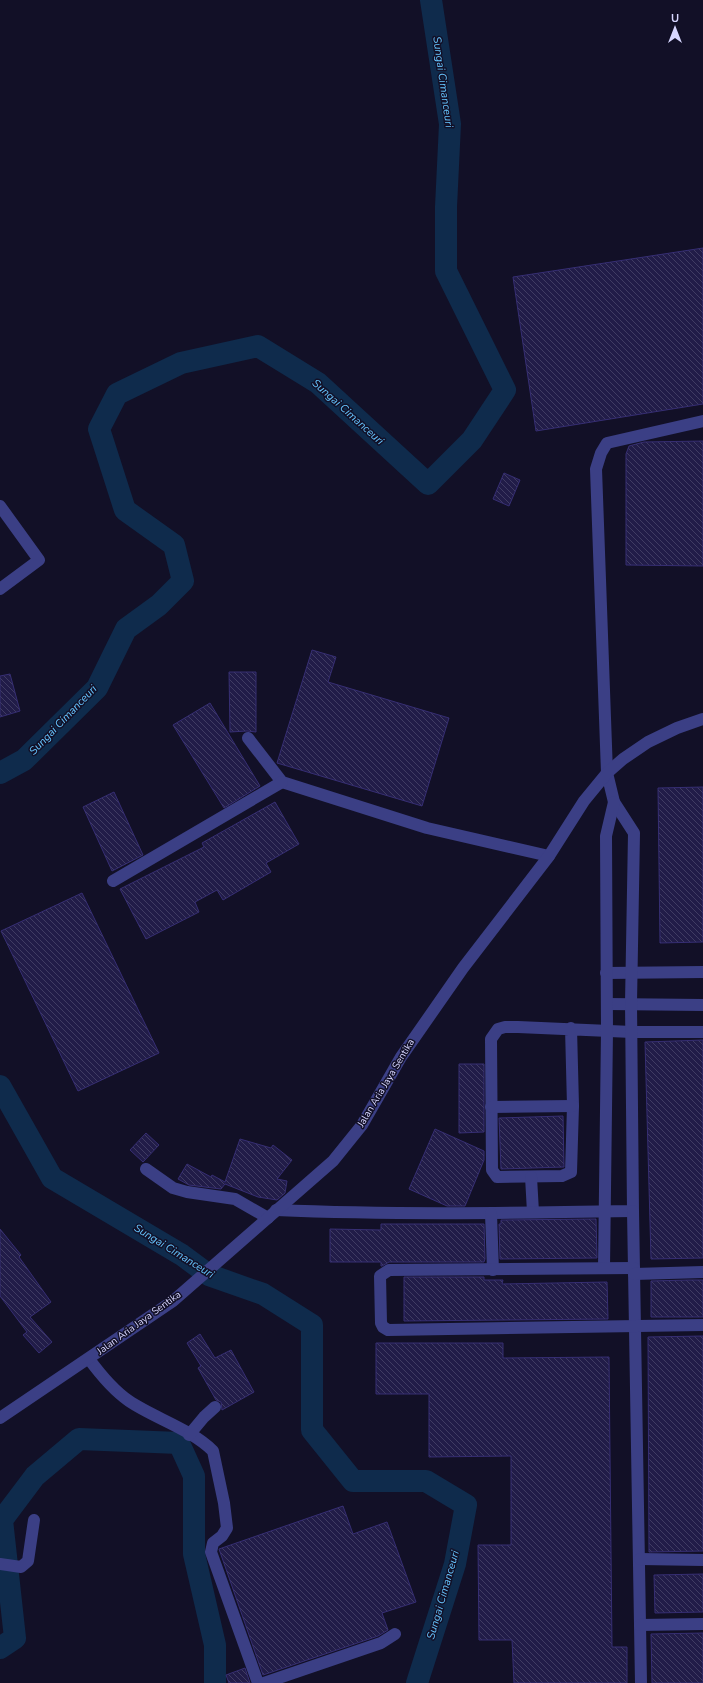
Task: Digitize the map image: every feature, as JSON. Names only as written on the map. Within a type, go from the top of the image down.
[{"type":"street","points":[[641,1683],[633,1211],[632,1003],[634,833],[614,802],[607,773],[596,469],[601,453],[607,443],[703,421]]},
{"type":"street","points":[[0,506],[39,560],[0,589]]},
{"type":"street","name":"Jalan Aria Jaya Sentika","points":[[2,1414],[88,1359],[173,1300],[333,1161],[362,1125],[409,1044],[472,955],[549,856],[584,801],[607,773],[623,759],[648,742],[677,728],[703,719]]},
{"type":"street","points":[[248,738],[282,782],[427,828],[549,856]]},
{"type":"street","points":[[113,881],[282,782]]},
{"type":"street","points":[[604,1268],[607,1031],[606,836],[614,802]]},
{"type":"street","points":[[606,973],[703,972]]},
{"type":"street","points":[[606,1004],[632,1003],[703,1005]]},
{"type":"street","points":[[571,1028],[573,1106],[571,1172],[562,1176],[497,1177],[492,1170],[491,1039],[498,1029],[505,1027],[571,1028],[632,1032],[703,1032]]},
{"type":"street","points":[[491,1107],[573,1106]]},
{"type":"street","points":[[146,1169],[173,1188],[187,1192],[235,1199],[272,1214],[491,1214],[633,1211]]},
{"type":"street","points":[[531,1177],[533,1212]]},
{"type":"street","points":[[491,1214],[493,1270]]},
{"type":"street","points":[[703,1272],[634,1271],[604,1268],[389,1270],[380,1276],[381,1323],[383,1327],[388,1330],[703,1325]]},
{"type":"street","points":[[88,1359],[128,1401],[189,1435],[212,1451],[224,1503],[227,1528],[222,1536],[213,1543],[211,1552],[258,1683]]},
{"type":"street","points":[[189,1435],[215,1406]]},
{"type":"street","points":[[5,1565],[20,1567],[28,1561],[34,1520]]},
{"type":"street","points":[[640,1559],[703,1560]]},
{"type":"street","points":[[640,1625],[703,1624]]},
{"type":"street","points":[[264,1683],[381,1643],[395,1634]]},
{"type":"building","points":[[703,248],[703,404],[536,431],[513,277]]},
{"type":"building","points":[[703,441],[703,566],[626,565],[626,454],[629,446],[644,442]]},
{"type":"building","points":[[504,473],[520,480],[509,506],[493,499]]},
{"type":"building","points":[[312,650],[336,657],[328,682],[449,718],[422,806],[277,763]]},
{"type":"building","points":[[229,672],[256,672],[256,732],[230,732]]},
{"type":"building","points":[[10,674],[20,711],[0,717],[0,676]]},
{"type":"building","points":[[210,703],[260,786],[224,808],[173,725]]},
{"type":"building","points":[[703,787],[703,942],[660,943],[658,788]]},
{"type":"building","points":[[114,792],[143,855],[112,871],[83,807]]},
{"type":"building","points":[[275,802],[299,844],[266,863],[271,872],[223,900],[217,890],[195,902],[199,912],[146,939],[120,889],[204,847],[202,843]]},
{"type":"building","points":[[82,893],[159,1053],[78,1091],[1,931]]},
{"type":"building","points":[[703,1040],[703,1258],[651,1259],[645,1042]]},
{"type":"building","points":[[459,1064],[484,1064],[484,1132],[459,1133]]},
{"type":"building","points":[[563,1116],[564,1167],[501,1169],[499,1118]]},
{"type":"building","points":[[435,1129],[484,1151],[484,1160],[465,1206],[447,1206],[409,1189]]},
{"type":"building","points":[[146,1133],[159,1145],[143,1162],[130,1150]]},
{"type":"building","points":[[240,1139],[271,1148],[273,1145],[292,1160],[277,1179],[287,1181],[285,1193],[277,1200],[258,1197],[225,1184],[221,1189],[189,1185],[178,1179],[187,1164],[211,1177],[212,1175],[225,1182]]},
{"type":"building","points":[[596,1219],[597,1258],[500,1259],[499,1224],[501,1224],[501,1220]]},
{"type":"building","points":[[381,1224],[484,1224],[484,1262],[389,1262],[381,1266],[381,1262],[330,1262],[330,1229],[381,1230]]},
{"type":"building","points":[[0,1229],[21,1255],[19,1257],[51,1302],[30,1317],[52,1342],[39,1353],[23,1335],[27,1332],[0,1296]]},
{"type":"building","points":[[404,1277],[484,1277],[484,1280],[503,1280],[502,1284],[607,1282],[608,1319],[404,1321]]},
{"type":"building","points":[[703,1280],[703,1317],[651,1317],[651,1281]]},
{"type":"building","points":[[200,1334],[215,1358],[231,1350],[254,1392],[222,1410],[221,1402],[216,1400],[198,1368],[201,1366],[187,1343]]},
{"type":"building","points":[[703,1336],[703,1551],[649,1552],[648,1337]]},
{"type":"building","points":[[376,1343],[503,1343],[503,1358],[609,1357],[612,1647],[627,1647],[627,1683],[514,1683],[512,1640],[479,1640],[478,1545],[511,1545],[511,1456],[429,1457],[429,1394],[376,1394]]},
{"type":"building","points":[[343,1506],[353,1534],[387,1522],[416,1602],[382,1613],[388,1630],[378,1636],[263,1675],[219,1549]]},
{"type":"building","points":[[703,1574],[703,1612],[655,1613],[654,1575]]},
{"type":"building","points":[[703,1633],[703,1683],[652,1683],[651,1634]]},
{"type":"building","points":[[245,1668],[250,1683],[229,1683],[226,1675]]},
{"type":"waterway","name":"Sungai Cimanceuri","points":[[0,773],[24,760],[97,688],[126,629],[159,605],[183,581],[174,545],[125,510],[99,429],[117,394],[181,363],[258,346],[318,383],[428,484],[472,440],[505,390],[446,271],[446,207],[450,124],[431,0]]},
{"type":"waterway","name":"Sungai Cimanceuri","points":[[0,1086],[52,1178],[182,1255],[209,1275],[263,1294],[312,1325],[312,1430],[353,1481],[426,1481],[466,1505],[455,1564],[417,1683]]},
{"type":"waterway","name":"Sungai Cimanceuri","points":[[0,1648],[15,1638],[2,1520],[35,1476],[79,1439],[179,1443],[194,1476],[194,1554],[215,1645],[215,1683]]}]
